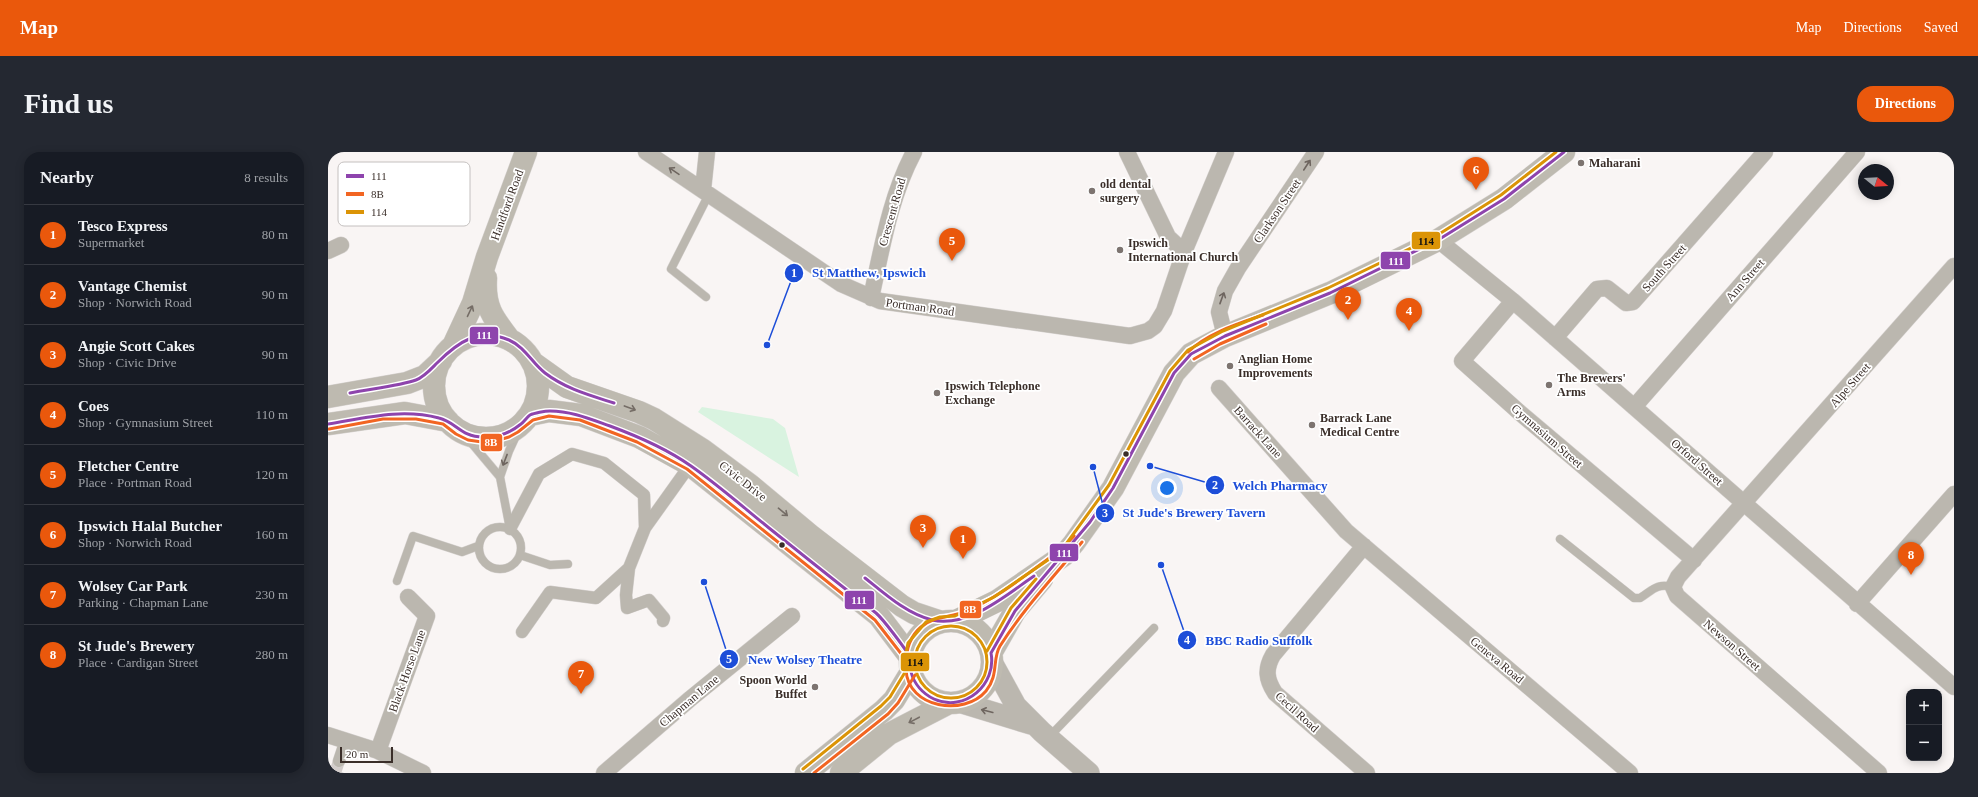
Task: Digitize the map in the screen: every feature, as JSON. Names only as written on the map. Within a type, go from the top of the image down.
[{"type":"main road","name":"Handford Road","points":[[447,353],[473,303],[487,257],[526,152]]},
{"type":"main road","points":[[841,773],[889,734],[954,702],[970,698],[979,692],[986,684],[992,658],[1015,612],[1090,522],[1113,488],[1170,380],[1180,364],[1191,354],[1225,336],[1336,290],[1438,240],[1504,199],[1564,152]]},
{"type":"main road","name":"Handford Road","points":[[487,257],[485,290],[487,304],[495,321],[510,340]]},
{"type":"main road","points":[[328,397],[407,384],[425,376],[447,353],[466,339],[479,335],[495,335],[510,340],[523,349],[532,362],[537,375],[538,389],[536,402],[526,420],[510,433],[498,437],[477,437],[453,426],[405,413],[328,424]]},
{"type":"main road","points":[[447,353],[436,376],[435,392],[439,408],[453,426]]},
{"type":"main road","name":"Civic Drive","points":[[532,362],[567,387],[639,412],[654,419],[703,450],[750,485],[810,535],[902,606],[914,613],[948,621]]},
{"type":"main road","name":"Civic Drive","points":[[526,420],[549,411],[581,415],[639,437],[690,465],[879,616],[910,665]]},
{"type":"main road","points":[[806,773],[884,710],[894,700],[910,665],[913,645],[920,634],[929,626],[948,621],[997,601],[1061,557]]},
{"type":"main road","points":[[948,621],[970,625],[981,634],[992,658]]},
{"type":"main road","points":[[910,665],[916,684],[925,694],[936,700],[954,702]]},
{"type":"street","name":"Portman Road","points":[[646,152],[841,284],[871,298],[880,301],[1130,336],[1148,331],[1159,320],[1184,252],[1226,152]]},
{"type":"street","points":[[706,192],[707,152]]},
{"type":"street","name":"Crescent Road","points":[[871,298],[891,207],[902,176],[914,152]]},
{"type":"street","points":[[1127,152],[1168,237],[1184,252]]},
{"type":"street","name":"Clarkson Street","points":[[1225,336],[1219,312],[1220,301],[1238,268],[1316,152]]},
{"type":"street","name":"South Street","points":[[1555,338],[1598,289],[1607,288],[1626,303],[1631,304],[1765,152]]},
{"type":"street","name":"Ann Street","points":[[1634,408],[1857,152]]},
{"type":"street","name":"Orford Street","points":[[1438,240],[1513,301],[1954,687]]},
{"type":"street","name":"Alpe Street","points":[[1745,504],[1954,266]]},
{"type":"street","name":"Gymnasium Street","points":[[1513,301],[1462,361],[1597,480],[1617,494],[1694,560]]},
{"type":"street","name":"Barrack Lane","points":[[1219,388],[1346,531],[1364,546]]},
{"type":"street","points":[[510,529],[539,474],[572,454],[604,463],[644,495],[645,528]]},
{"type":"street","points":[[663,621],[664,618],[649,600],[627,608],[626,595],[629,568],[645,528],[690,465]]},
{"type":"street","points":[[1858,604],[1954,494]]},
{"type":"street","points":[[1673,587],[1674,583],[1745,504]]},
{"type":"street","name":"Cecil Road","points":[[1364,546],[1273,655],[1267,666],[1270,685],[1275,693],[1367,773]]},
{"type":"street","name":"Geneva Road","points":[[1364,546],[1630,773]]},
{"type":"street","points":[[522,632],[550,592],[596,598],[629,568]]},
{"type":"street","name":"Newson Street","points":[[1673,587],[1676,596],[1879,773]]},
{"type":"street","name":"Black Horse Lane","points":[[378,751],[427,616],[408,597]]},
{"type":"street","name":"Chapman Lane","points":[[606,773],[690,699],[792,616]]},
{"type":"street","points":[[992,658],[1016,706],[1089,773]]},
{"type":"street","points":[[954,702],[1010,716],[1043,732]]},
{"type":"street","points":[[328,735],[378,751],[423,773]]},
{"type":"street","points":[[339,761],[346,740]]},
{"type":"lane","points":[[706,192],[671,269],[706,297]]},
{"type":"lane","points":[[500,477],[509,451],[526,420]]},
{"type":"lane","points":[[453,426],[474,446],[500,477],[510,529]]},
{"type":"lane","points":[[504,526],[510,529],[520,540],[520,555],[512,565],[506,568],[495,569],[480,558],[478,546],[484,533],[490,529],[504,526]]},
{"type":"lane","points":[[398,581],[413,536],[462,552],[478,546]]},
{"type":"lane","points":[[1560,538],[1634,598],[1640,598],[1654,588],[1662,585],[1673,587]]},
{"type":"lane","points":[[520,555],[550,565],[568,564]]},
{"type":"lane","points":[[1043,732],[1154,628]]},
{"type":"green space","points":[[702,407],[773,419],[785,428],[799,477],[698,412]]},
{"type":"tunnel","points":[[335,773],[339,761]]},
{"type":"transit line","name":"114","points":[[906,672],[905,657],[908,643],[926,622],[940,617],[955,616],[994,597],[1061,551],[1109,485],[1170,371],[1188,350],[1223,331],[1328,288],[1436,236],[1501,195],[1556,152]]},
{"type":"transit line","name":"111","points":[[328,424],[383,415],[425,415],[445,420],[469,435],[488,437],[498,436],[512,430],[532,414],[545,411],[558,411],[588,418],[641,439],[672,454],[701,473],[876,613],[909,655],[911,672],[914,681],[920,688],[934,699],[946,702],[957,702],[967,699],[984,685],[992,664],[991,653],[1015,611],[1090,522],[1113,488],[1174,373],[1191,354],[1225,336],[1330,293],[1438,240],[1504,199],[1564,152]]},
{"type":"transit line","name":"8B","points":[[1188,352],[1204,339],[1214,334],[1263,315]]},
{"type":"transit line","name":"8B","points":[[1194,359],[1220,344],[1266,324]]},
{"type":"transit line","name":"111","points":[[350,393],[393,386],[419,379],[445,355],[461,343],[479,336],[488,335],[498,336],[515,343],[540,369],[553,379],[578,391],[614,403]]},
{"type":"transit line","name":"8B","points":[[329,429],[383,419],[416,419],[443,424],[456,434],[468,440],[489,443],[509,437],[533,420],[549,416],[580,420],[637,442],[687,469],[875,620],[906,660]]},
{"type":"transit line","name":"8B","points":[[1074,536],[1055,554],[992,598],[960,613],[932,620],[921,627],[910,641],[906,664],[909,683],[916,693],[926,700],[952,706],[964,704],[976,699],[986,691],[993,679],[996,656],[1000,646],[1009,632],[1082,542]]},
{"type":"transit line","name":"111","points":[[865,578],[888,597],[914,613],[932,620],[946,621],[973,615],[999,600],[1034,576]]},
{"type":"transit line","name":"114","points":[[987,651],[1011,608],[1036,579]]},
{"type":"transit line","name":"114","points":[[951,626],[971,632],[981,642],[987,662],[981,682],[971,692],[951,698],[931,692],[921,682],[915,662],[921,642],[931,632],[951,626]]},
{"type":"transit line","name":"114","points":[[803,769],[881,706],[890,697],[907,669]]},
{"type":"transit line","name":"8B","points":[[814,773],[888,714],[898,703],[915,675]]},
{"type":"place","name":"Maharani","points":[[1581,163]]},
{"type":"place","name":"Ipswich Halal Butcher","points":[[1476,190]]},
{"type":"place","name":"old dental surgery","points":[[1092,191]]},
{"type":"place","name":"Ipswich International Church","points":[[1120,250]]},
{"type":"place","name":"Fletcher Centre","points":[[952,261]]},
{"type":"place","name":"Vantage Chemist","points":[[1348,320]]},
{"type":"place","name":"Coes","points":[[1409,331]]},
{"type":"place","name":"St Matthew, Ipswich","points":[[767,345]]},
{"type":"place","name":"Anglian Home Improvements","points":[[1230,366]]},
{"type":"place","name":"The Brewers' Arms","points":[[1549,385]]},
{"type":"place","name":"Ipswich Telephone Exchange","points":[[937,393]]},
{"type":"place","name":"Barrack Lane Medical Centre","points":[[1312,425]]},
{"type":"place","name":"Welch Pharmacy","points":[[1150,466]]},
{"type":"place","name":"St Jude's Brewery Tavern","points":[[1093,467]]},
{"type":"place","name":"Angie Scott Cakes","points":[[923,548]]},
{"type":"place","name":"Tesco Express","points":[[963,559]]},
{"type":"place","name":"BBC Radio Suffolk","points":[[1161,565]]},
{"type":"place","name":"St Jude's Brewery","points":[[1911,575]]},
{"type":"place","name":"New Wolsey Theatre","points":[[704,582]]},
{"type":"place","name":"Spoon World Buffet","points":[[815,687]]},
{"type":"place","name":"Wolsey Car Park","points":[[581,694]]}]
